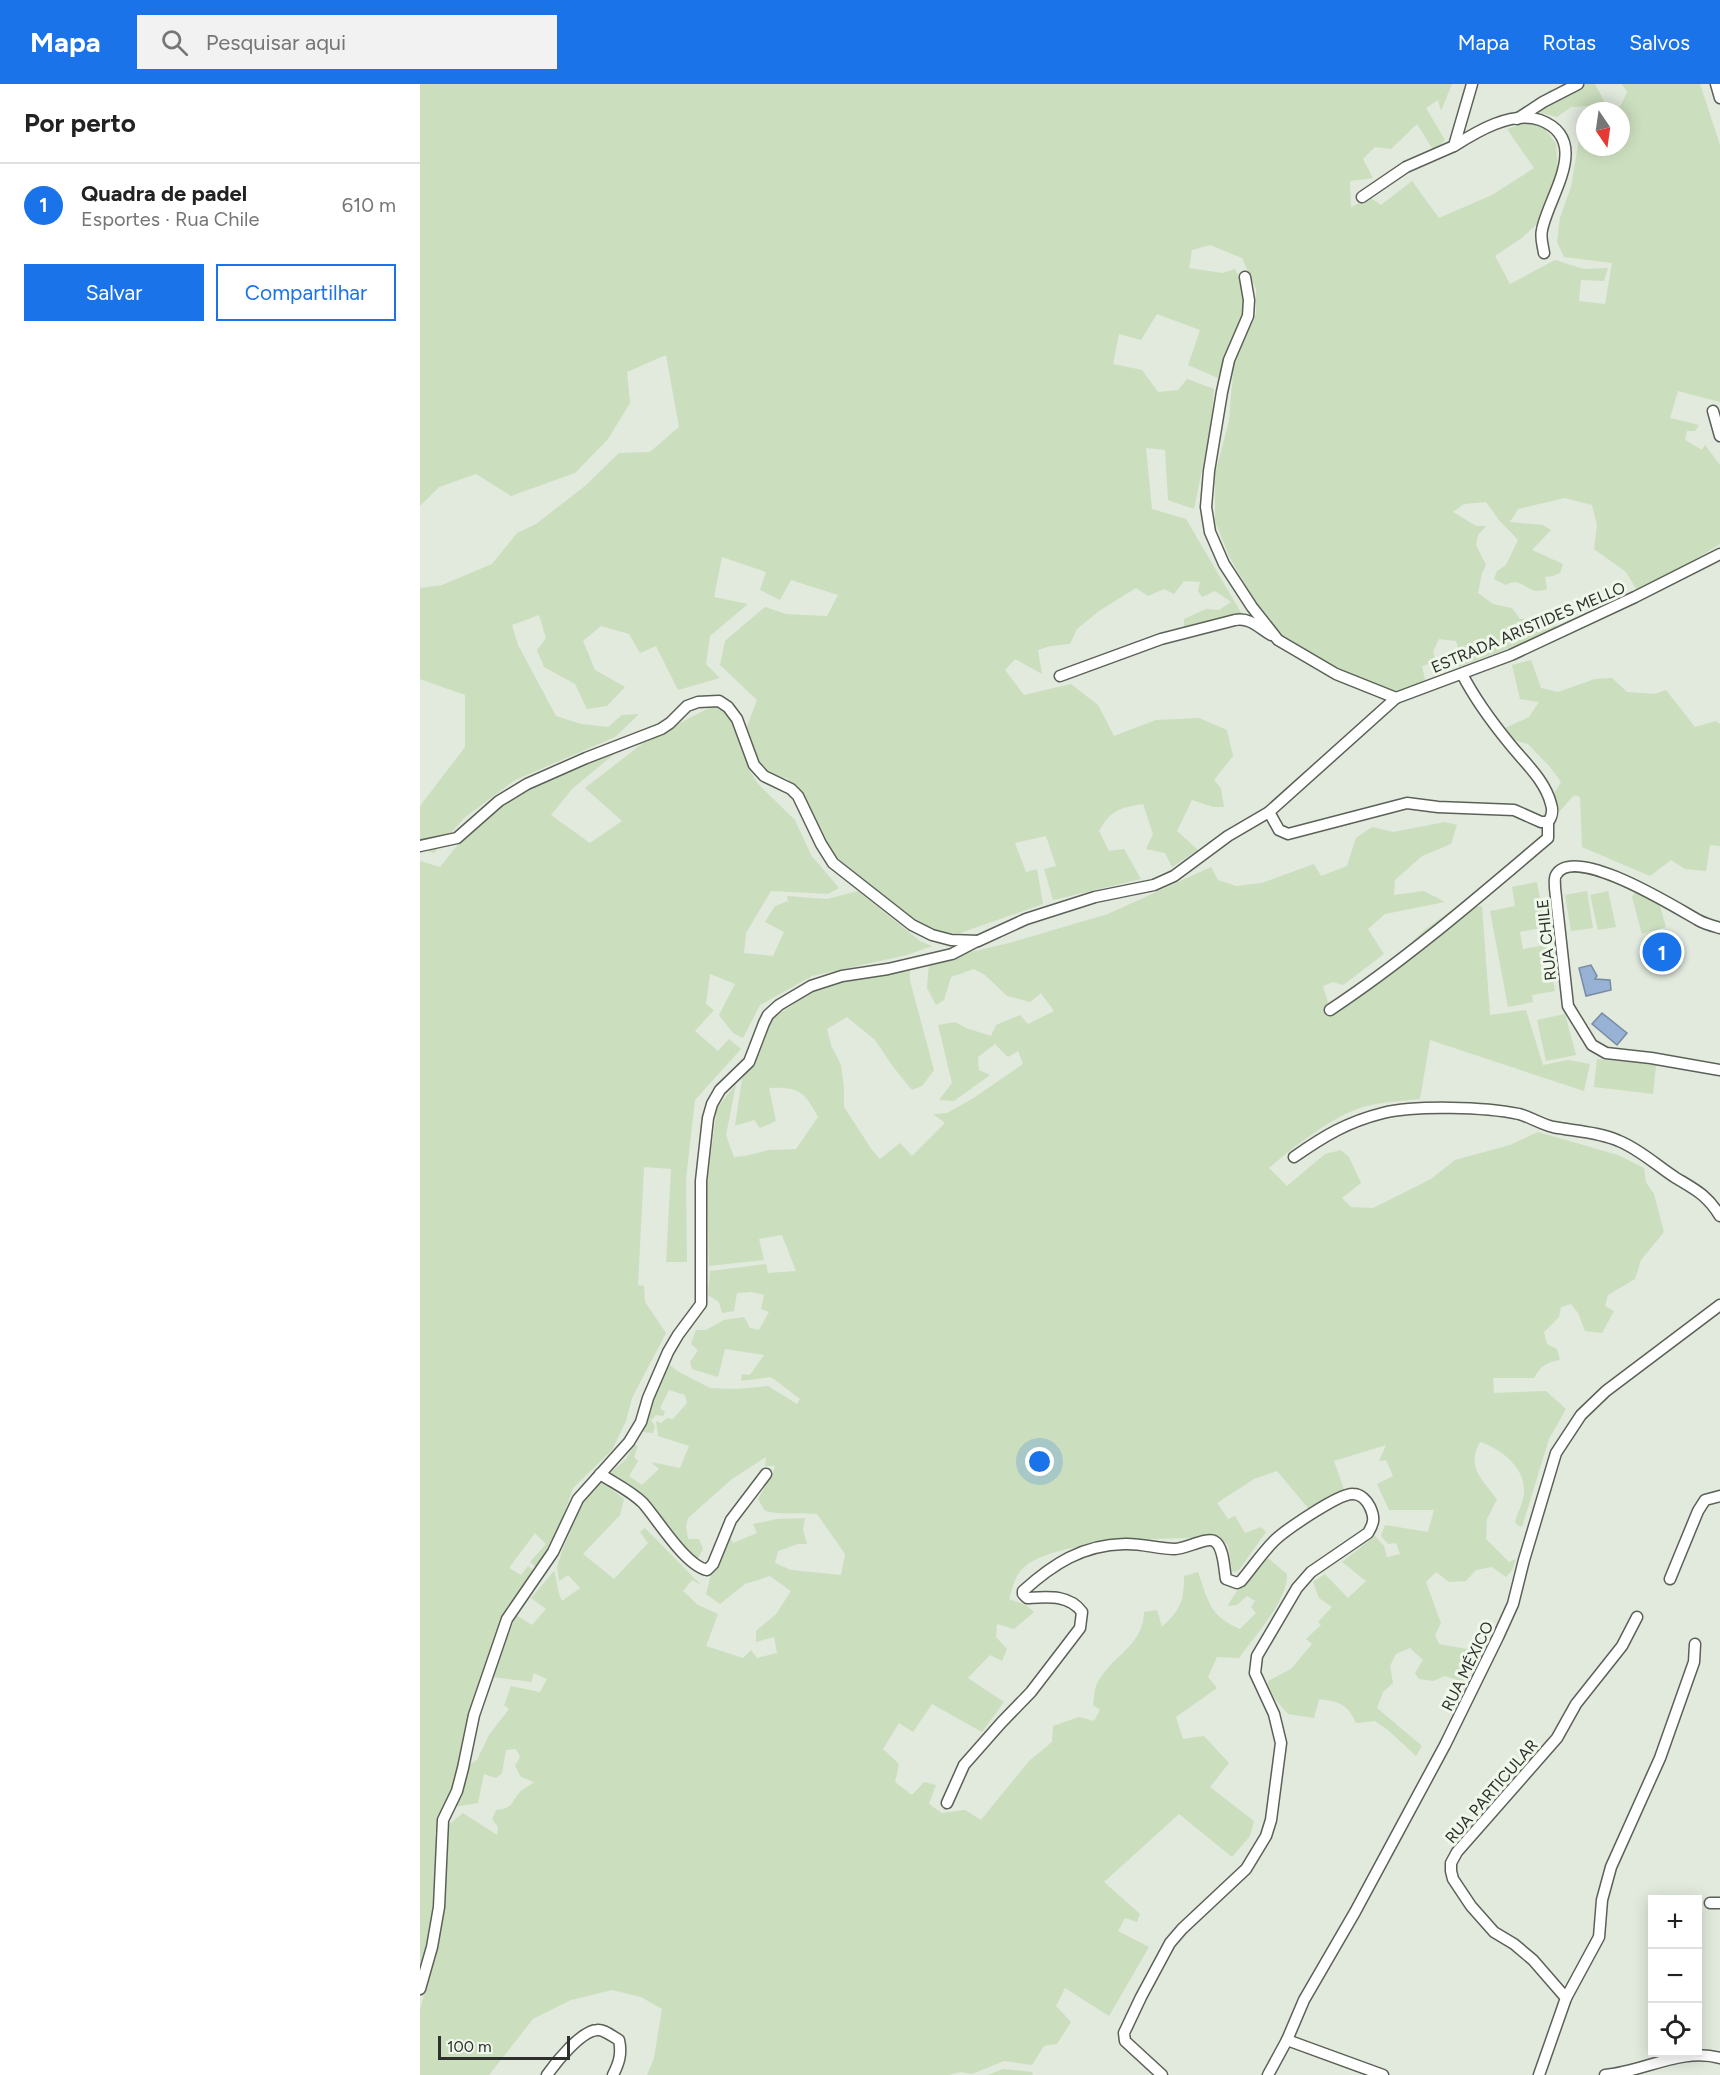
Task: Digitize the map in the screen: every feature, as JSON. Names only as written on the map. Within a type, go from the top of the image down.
[{"type":"street","points":[[1454,146],[1472,84]]},
{"type":"street","points":[[1517,119],[1543,102],[1578,84]]},
{"type":"street","points":[[1716,84],[1720,98]]},
{"type":"street","points":[[1362,197],[1406,167],[1454,146],[1478,131],[1497,123],[1517,119],[1535,119],[1552,125],[1563,142],[1566,156],[1562,177],[1542,228],[1544,253]]},
{"type":"street","points":[[1245,277],[1249,300],[1248,316],[1229,360],[1222,392],[1206,507],[1210,532],[1224,564],[1252,607],[1278,640]]},
{"type":"street","points":[[1713,411],[1720,436]]},
{"type":"street","name":"ESTRADA ARISTIDES MELLO","points":[[420,846],[457,838],[498,801],[527,784],[585,758],[661,729],[687,706],[698,702],[719,701],[728,707],[737,719],[754,765],[764,776],[791,789],[798,796],[821,844],[833,863],[912,925],[932,935],[951,940],[978,940],[1026,919],[1095,897],[1137,890],[1174,876],[1228,836],[1269,812],[1396,698],[1511,655],[1720,554]]},
{"type":"street","points":[[1060,676],[1161,639],[1243,618],[1336,674],[1396,698]]},
{"type":"street","points":[[1330,1010],[1376,979],[1548,838],[1548,822],[1551,818],[1552,806],[1546,792],[1533,771],[1474,697],[1462,674]]},
{"type":"street","points":[[1269,812],[1280,830],[1288,834],[1407,803],[1438,807],[1514,810],[1541,822],[1548,822]]},
{"type":"street","name":"RUA CHILE","points":[[1720,928],[1701,921],[1618,877],[1585,867],[1573,867],[1560,871],[1555,876],[1568,1006],[1592,1045],[1606,1053],[1720,1070]]},
{"type":"street","points":[[420,1989],[432,1947],[439,1907],[443,1820],[457,1791],[464,1768],[474,1715],[507,1619],[554,1552],[578,1499],[629,1442],[641,1422],[648,1398],[668,1352],[701,1304],[700,1180],[712,1104],[720,1090],[752,1057],[768,1015],[779,1005],[811,986],[842,976],[888,969],[952,954],[978,940]]},
{"type":"street","points":[[1294,1157],[1342,1126],[1385,1113],[1417,1109],[1498,1110],[1522,1115],[1549,1126],[1618,1140],[1641,1151],[1676,1178],[1702,1192],[1717,1205],[1720,1216]]},
{"type":"street","name":"RUA MÉXICO","points":[[1268,2075],[1287,2040],[1304,2000],[1412,1808],[1498,1638],[1513,1604],[1556,1453],[1581,1415],[1606,1391],[1720,1305]]},
{"type":"street","points":[[600,1474],[643,1504],[682,1552],[702,1569],[707,1570],[713,1564],[730,1520],[766,1474]]},
{"type":"street","points":[[947,1803],[964,1765],[1000,1723],[1031,1692],[1080,1628],[1082,1612],[1073,1603],[1049,1597],[1027,1598],[1023,1594],[1023,1591],[1045,1571],[1074,1554],[1095,1548],[1124,1544],[1175,1549],[1189,1547],[1209,1539],[1215,1541],[1220,1547],[1226,1579],[1237,1583],[1275,1540],[1325,1506],[1344,1495],[1353,1494],[1360,1495],[1368,1504],[1374,1517],[1373,1525],[1368,1533],[1311,1572],[1297,1588],[1257,1656],[1255,1673],[1274,1714],[1281,1743],[1271,1820],[1266,1836],[1246,1869],[1170,1943],[1124,2033],[1125,2041],[1162,2075]]},
{"type":"street","points":[[1670,1579],[1698,1511],[1705,1500],[1720,1496]]},
{"type":"street","name":"RUA PARTICULAR","points":[[1566,1998],[1533,1960],[1515,1944],[1494,1932],[1471,1906],[1453,1879],[1451,1863],[1457,1852],[1557,1738],[1576,1704],[1622,1646],[1637,1617]]},
{"type":"street","points":[[1539,2075],[1566,1998],[1599,1937],[1602,1900],[1611,1867],[1660,1758],[1694,1662],[1695,1644]]},
{"type":"street","points":[[547,2075],[562,2054],[596,2029],[619,2040],[621,2050],[613,2075]]},
{"type":"street","points":[[1287,2040],[1383,2075]]},
{"type":"street","points":[[1605,2075],[1694,2055],[1710,2055],[1720,2058]]},
{"type":"green space","points":[[420,84],[1452,84],[1441,111],[1438,100],[1426,108],[1445,140],[1434,151],[1417,124],[1391,149],[1375,147],[1363,159],[1373,178],[1350,181],[1351,207],[1371,198],[1381,205],[1412,181],[1439,218],[1492,195],[1534,168],[1507,129],[1526,123],[1545,129],[1556,144],[1558,174],[1538,223],[1523,237],[1495,256],[1510,284],[1555,260],[1584,269],[1608,268],[1604,281],[1581,280],[1579,301],[1605,304],[1612,263],[1564,257],[1557,242],[1560,218],[1571,187],[1576,156],[1630,156],[1630,102],[1622,102],[1627,92],[1622,84],[1700,84],[1720,145],[1720,402],[1678,391],[1670,418],[1699,425],[1695,431],[1687,431],[1685,440],[1702,450],[1705,445],[1720,465],[1720,544],[1660,581],[1637,590],[1626,572],[1594,549],[1597,525],[1592,505],[1565,498],[1518,509],[1510,522],[1543,525],[1551,530],[1532,550],[1563,564],[1560,573],[1545,577],[1547,589],[1536,591],[1515,582],[1506,585],[1494,579],[1497,571],[1506,565],[1518,540],[1486,502],[1464,504],[1453,512],[1476,526],[1486,526],[1478,535],[1476,545],[1486,565],[1478,593],[1493,604],[1512,608],[1520,619],[1549,620],[1559,629],[1459,667],[1462,659],[1456,641],[1439,639],[1433,652],[1437,662],[1422,666],[1426,684],[1394,694],[1363,681],[1282,638],[1255,601],[1229,556],[1215,521],[1215,474],[1229,421],[1234,361],[1256,314],[1256,289],[1242,258],[1210,245],[1192,250],[1189,268],[1222,273],[1235,269],[1246,293],[1246,312],[1225,354],[1218,378],[1188,365],[1200,330],[1157,314],[1141,340],[1119,334],[1113,364],[1142,370],[1158,392],[1178,390],[1187,379],[1214,389],[1211,427],[1194,509],[1168,500],[1165,450],[1146,448],[1152,509],[1186,519],[1243,616],[1184,629],[1184,619],[1206,609],[1219,610],[1231,602],[1215,591],[1202,597],[1198,591],[1200,582],[1184,581],[1174,594],[1164,589],[1148,596],[1136,588],[1099,611],[1077,629],[1070,644],[1038,650],[1042,674],[1015,659],[1005,670],[1024,695],[1071,684],[1098,705],[1114,736],[1156,720],[1199,718],[1227,730],[1233,756],[1214,780],[1221,788],[1224,807],[1213,807],[1192,800],[1177,831],[1198,850],[1172,867],[1165,853],[1146,849],[1153,834],[1143,804],[1116,811],[1099,831],[1109,851],[1124,849],[1141,879],[1053,900],[1044,869],[1056,866],[1046,836],[1015,843],[1026,872],[1037,869],[1043,904],[960,933],[926,932],[866,886],[824,844],[812,811],[787,778],[764,775],[758,768],[746,729],[757,700],[720,665],[725,641],[765,607],[786,614],[827,616],[838,595],[791,580],[780,600],[760,590],[766,572],[722,557],[714,597],[748,604],[710,636],[706,664],[720,678],[678,690],[656,646],[640,653],[629,634],[601,626],[583,641],[595,670],[625,687],[607,706],[587,709],[575,684],[544,667],[537,650],[546,638],[539,615],[512,625],[518,645],[556,716],[581,724],[608,727],[622,715],[639,714],[615,737],[515,780],[464,818],[434,853],[420,849],[420,806],[465,747],[465,695],[420,679],[420,588],[442,585],[492,564],[517,533],[536,524],[585,486],[619,453],[650,452],[679,427],[666,355],[627,372],[630,403],[608,439],[575,473],[511,496],[476,474],[439,487],[420,506]]},
{"type":"green space","points":[[1570,84],[1595,84],[1604,102],[1576,102],[1576,107],[1571,107],[1557,117],[1527,109],[1550,90],[1570,87]]},
{"type":"green space","points":[[1531,660],[1541,688],[1558,692],[1595,679],[1612,678],[1627,692],[1655,694],[1666,690],[1695,727],[1716,721],[1720,724],[1720,846],[1710,845],[1706,871],[1685,869],[1671,860],[1650,876],[1582,847],[1580,797],[1574,795],[1559,812],[1551,798],[1561,782],[1528,744],[1510,739],[1505,728],[1529,717],[1539,702],[1520,699],[1512,665]]},
{"type":"green space","points":[[713,706],[727,713],[737,731],[750,771],[758,784],[795,820],[811,855],[839,888],[828,894],[771,891],[746,933],[744,953],[773,956],[784,932],[765,922],[775,906],[788,901],[787,896],[827,899],[858,891],[920,941],[932,946],[907,955],[812,976],[760,1005],[743,1038],[733,1033],[719,1015],[735,984],[710,974],[706,1004],[714,1010],[695,1031],[718,1051],[729,1039],[741,1049],[695,1100],[686,1179],[687,1262],[666,1262],[671,1169],[644,1167],[638,1285],[644,1286],[645,1302],[666,1333],[632,1398],[626,1421],[612,1450],[573,1488],[543,1573],[530,1562],[546,1544],[535,1533],[509,1568],[521,1575],[528,1566],[540,1577],[509,1612],[469,1723],[462,1777],[435,1832],[440,1900],[420,1986],[420,861],[440,867],[476,822],[523,787],[624,746],[573,788],[551,815],[590,843],[622,821],[585,788],[647,740]]},
{"type":"green space","points":[[1445,822],[1457,825],[1451,844],[1422,856],[1395,880],[1394,895],[1424,891],[1445,902],[1385,914],[1368,929],[1384,954],[1343,985],[1333,982],[1323,986],[1328,1003],[1396,958],[1422,932],[1452,910],[1482,906],[1490,1015],[1526,1010],[1543,1065],[1568,1060],[1590,1064],[1584,1091],[1430,1040],[1420,1099],[1375,1104],[1349,1112],[1313,1134],[1269,1168],[1287,1186],[1325,1154],[1341,1150],[1349,1157],[1361,1183],[1342,1198],[1351,1207],[1373,1208],[1431,1179],[1455,1160],[1510,1145],[1538,1132],[1618,1155],[1644,1168],[1646,1182],[1654,1194],[1664,1232],[1641,1260],[1635,1279],[1608,1295],[1605,1306],[1614,1311],[1602,1333],[1585,1331],[1578,1313],[1571,1304],[1561,1307],[1559,1317],[1544,1332],[1547,1344],[1557,1349],[1560,1360],[1544,1365],[1534,1378],[1493,1378],[1494,1393],[1546,1391],[1566,1409],[1549,1439],[1522,1527],[1515,1522],[1524,1493],[1520,1473],[1510,1459],[1488,1445],[1480,1442],[1476,1451],[1475,1466],[1481,1479],[1497,1499],[1487,1519],[1486,1539],[1509,1562],[1516,1559],[1512,1570],[1506,1577],[1492,1567],[1476,1570],[1466,1581],[1449,1582],[1436,1572],[1426,1582],[1441,1623],[1435,1635],[1439,1644],[1478,1651],[1451,1711],[1445,1708],[1455,1699],[1460,1681],[1445,1676],[1433,1681],[1419,1679],[1415,1673],[1423,1660],[1410,1648],[1396,1654],[1390,1666],[1393,1683],[1383,1692],[1377,1708],[1422,1746],[1416,1756],[1375,1721],[1356,1723],[1346,1707],[1337,1703],[1319,1699],[1314,1718],[1288,1714],[1272,1695],[1268,1681],[1291,1669],[1312,1644],[1306,1639],[1321,1625],[1318,1622],[1332,1607],[1319,1598],[1313,1582],[1325,1574],[1348,1598],[1366,1581],[1342,1562],[1375,1536],[1384,1546],[1387,1557],[1400,1554],[1396,1543],[1388,1544],[1381,1536],[1385,1525],[1428,1532],[1434,1510],[1389,1510],[1377,1484],[1393,1476],[1386,1460],[1379,1461],[1386,1445],[1334,1461],[1344,1489],[1309,1509],[1277,1471],[1254,1479],[1217,1503],[1228,1519],[1235,1516],[1245,1533],[1261,1527],[1266,1532],[1239,1570],[1235,1572],[1232,1571],[1228,1545],[1214,1537],[1110,1542],[1054,1552],[1033,1561],[1017,1576],[1009,1599],[1026,1605],[1034,1612],[1014,1629],[997,1624],[996,1637],[1007,1649],[1002,1661],[990,1655],[968,1678],[1004,1702],[982,1732],[932,1704],[913,1732],[899,1723],[883,1749],[899,1764],[895,1782],[912,1795],[924,1782],[936,1785],[929,1804],[942,1813],[965,1810],[981,1820],[1029,1761],[1052,1742],[1053,1726],[1079,1717],[1094,1721],[1100,1710],[1093,1705],[1095,1691],[1102,1676],[1138,1634],[1144,1612],[1157,1610],[1162,1627],[1173,1615],[1182,1598],[1184,1576],[1198,1572],[1216,1613],[1240,1629],[1256,1613],[1251,1607],[1255,1601],[1247,1596],[1237,1605],[1228,1606],[1246,1580],[1268,1558],[1287,1574],[1286,1584],[1276,1606],[1239,1658],[1217,1657],[1208,1677],[1217,1688],[1176,1717],[1183,1739],[1204,1736],[1229,1763],[1210,1787],[1254,1821],[1250,1836],[1232,1857],[1179,1814],[1104,1882],[1140,1914],[1137,1922],[1125,1918],[1118,1931],[1149,1947],[1109,2016],[1065,1988],[1056,2006],[1071,2022],[1057,2044],[1044,2046],[1032,2065],[1004,2061],[972,2074],[961,2072],[948,2075],[647,2075],[654,2058],[662,2009],[641,1997],[612,1990],[571,2000],[533,2019],[489,2075],[420,2075],[420,2010],[436,1950],[445,1900],[441,1831],[463,1813],[497,1835],[498,1827],[492,1819],[496,1810],[509,1806],[521,1791],[534,1782],[521,1777],[515,1766],[520,1757],[516,1749],[506,1750],[502,1773],[496,1778],[484,1774],[478,1803],[454,1807],[466,1780],[469,1765],[477,1760],[489,1735],[509,1709],[504,1705],[511,1686],[540,1692],[547,1679],[534,1673],[531,1682],[493,1677],[516,1615],[532,1625],[546,1609],[531,1598],[554,1571],[562,1601],[580,1588],[568,1575],[559,1581],[557,1567],[584,1500],[601,1481],[624,1499],[620,1515],[583,1554],[614,1579],[648,1543],[640,1532],[645,1528],[701,1585],[692,1580],[683,1591],[698,1605],[718,1614],[706,1646],[743,1658],[751,1650],[757,1658],[777,1653],[774,1637],[756,1642],[756,1631],[776,1614],[791,1591],[770,1576],[745,1584],[720,1604],[706,1594],[715,1558],[728,1533],[733,1543],[757,1533],[753,1524],[777,1519],[805,1518],[803,1530],[807,1544],[798,1544],[778,1551],[775,1563],[791,1570],[841,1575],[845,1554],[817,1514],[765,1511],[758,1499],[775,1466],[765,1466],[766,1457],[732,1479],[688,1518],[686,1526],[688,1539],[699,1539],[703,1549],[697,1560],[647,1506],[607,1476],[626,1459],[634,1445],[638,1446],[634,1457],[638,1461],[629,1476],[642,1485],[659,1469],[651,1462],[680,1468],[689,1446],[658,1436],[656,1421],[661,1423],[667,1418],[673,1419],[687,1403],[685,1395],[669,1390],[660,1408],[665,1412],[663,1416],[656,1415],[651,1420],[655,1426],[653,1433],[641,1432],[655,1387],[667,1363],[710,1388],[737,1389],[768,1386],[797,1404],[800,1399],[771,1377],[741,1381],[742,1374],[750,1375],[764,1355],[725,1349],[718,1377],[692,1369],[690,1362],[698,1350],[691,1344],[696,1330],[706,1330],[724,1320],[744,1317],[750,1328],[759,1330],[769,1312],[761,1309],[764,1295],[752,1292],[737,1293],[734,1311],[722,1313],[719,1302],[708,1295],[710,1271],[766,1264],[768,1273],[796,1271],[782,1235],[759,1239],[764,1260],[709,1266],[707,1184],[717,1108],[736,1084],[726,1135],[734,1157],[769,1150],[796,1149],[818,1117],[809,1101],[800,1092],[787,1088],[769,1088],[776,1121],[760,1128],[754,1120],[735,1126],[742,1079],[773,1018],[819,988],[888,967],[910,963],[910,981],[934,1070],[922,1086],[912,1090],[875,1040],[847,1017],[827,1029],[831,1045],[841,1065],[844,1107],[872,1150],[880,1159],[900,1143],[912,1156],[945,1123],[933,1114],[947,1113],[1023,1064],[1018,1051],[1008,1057],[995,1044],[978,1057],[979,1070],[990,1075],[954,1101],[939,1100],[952,1083],[938,1025],[955,1022],[991,1036],[996,1025],[1020,1015],[1028,1024],[1054,1011],[1041,993],[1030,1002],[1007,996],[985,975],[974,969],[951,977],[944,1000],[936,1005],[927,988],[929,962],[1013,942],[1108,914],[1211,867],[1218,880],[1236,886],[1262,883],[1314,864],[1321,876],[1347,866],[1356,838],[1372,827],[1393,832]]},
{"type":"green space","points":[[1537,882],[1545,927],[1520,932],[1523,949],[1546,945],[1555,991],[1532,995],[1533,1002],[1508,1007],[1490,911],[1515,906],[1512,887]]},
{"type":"green space","points":[[1587,891],[1593,928],[1571,931],[1565,895]]},
{"type":"green space","points":[[1608,891],[1616,927],[1598,930],[1590,895]]},
{"type":"green space","points":[[1635,892],[1657,896],[1666,927],[1642,934],[1632,897]]},
{"type":"green space","points":[[1668,933],[1677,964],[1656,969],[1648,940]]},
{"type":"green space","points":[[1565,1014],[1576,1055],[1546,1061],[1537,1020]]},
{"type":"green space","points":[[1597,1059],[1656,1065],[1653,1094],[1594,1087]]},
{"type":"green space","points":[[1003,2069],[1032,2072],[1033,2075],[988,2075]]},
{"type":"water","points":[[1591,965],[1597,976],[1595,979],[1610,980],[1611,990],[1586,996],[1579,968]]},
{"type":"water","points":[[1602,1013],[1627,1033],[1617,1045],[1592,1024]]},
{"type":"place","name":"Quadra de padel","points":[[1662,952]]}]
